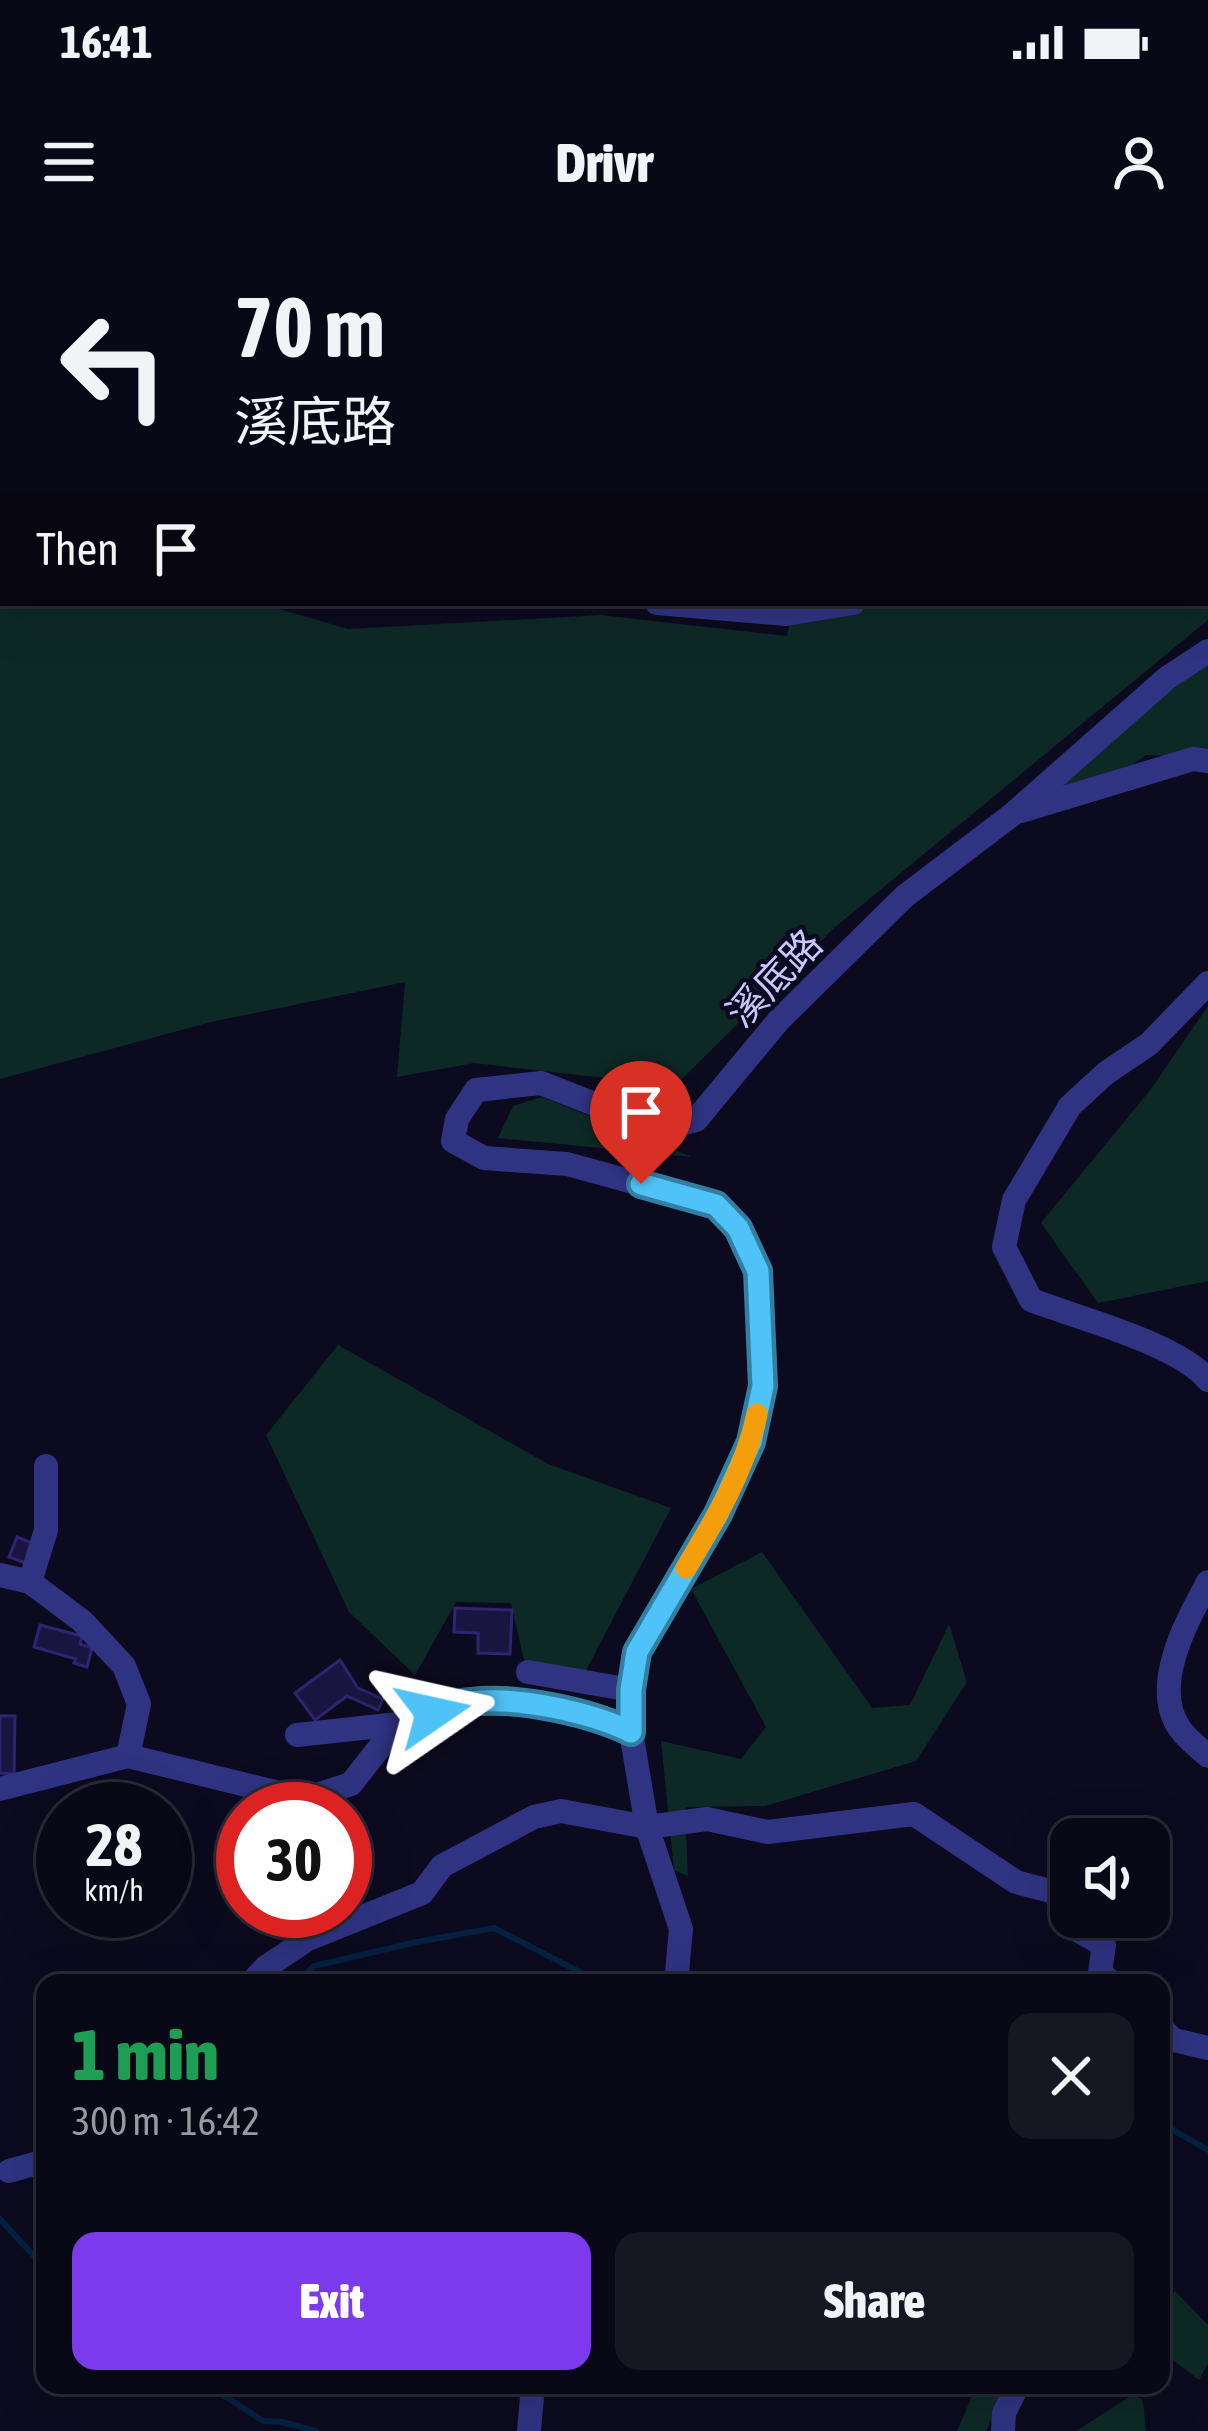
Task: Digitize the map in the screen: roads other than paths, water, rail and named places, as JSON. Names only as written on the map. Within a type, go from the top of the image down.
[{"type":"street","points":[[692,606],[786,614],[835,606]]},
{"type":"street","name":"溪底路","points":[[677,1974],[681,1929],[647,1827],[631,1732],[631,1690],[637,1652],[718,1514],[751,1442],[763,1386],[758,1271],[738,1228],[716,1205],[567,1164],[484,1159],[453,1141],[457,1119],[476,1090],[541,1083],[658,1129],[696,1120],[779,1019],[890,912],[1013,814],[1167,678],[1208,651]]},
{"type":"street","points":[[1013,814],[1173,764],[1208,761]]},
{"type":"street","points":[[1208,982],[1149,1044],[1106,1073],[1070,1106],[1014,1200],[1004,1247],[1031,1300],[1165,1350],[1198,1368],[1208,1380]]},
{"type":"street","points":[[30,1582],[46,1531],[46,1466]]},
{"type":"street","points":[[0,1575],[30,1582],[82,1621],[124,1666],[140,1704],[128,1756]]},
{"type":"street","points":[[1208,1582],[1186,1624],[1169,1700],[1179,1727],[1208,1756]]},
{"type":"street","points":[[528,1672],[631,1690]]},
{"type":"street","points":[[297,1735],[398,1724],[468,1702],[518,1703],[608,1720],[631,1732]]},
{"type":"street","points":[[0,1789],[128,1756],[304,1798],[351,1784],[398,1724]]},
{"type":"street","points":[[259,1974],[308,1939],[422,1893],[442,1866],[535,1817],[561,1810],[647,1827],[707,1819],[768,1832],[914,1814],[1016,1882],[1058,1893],[1063,1922],[1104,1945],[1102,1974]]},
{"type":"street","points":[[1170,2036],[1208,2048]]},
{"type":"street","points":[[9,2171],[36,2164]]},
{"type":"street","points":[[529,2431],[532,2394]]},
{"type":"street","points":[[1003,2431],[1004,2414],[1014,2394]]},
{"type":"waterway","points":[[306,1974],[314,1966],[494,1928],[583,1974]]},
{"type":"waterway","points":[[1170,2128],[1208,2150]]},
{"type":"waterway","points":[[0,2219],[36,2258]]},
{"type":"waterway","points":[[222,2394],[263,2421],[316,2431]]}]
